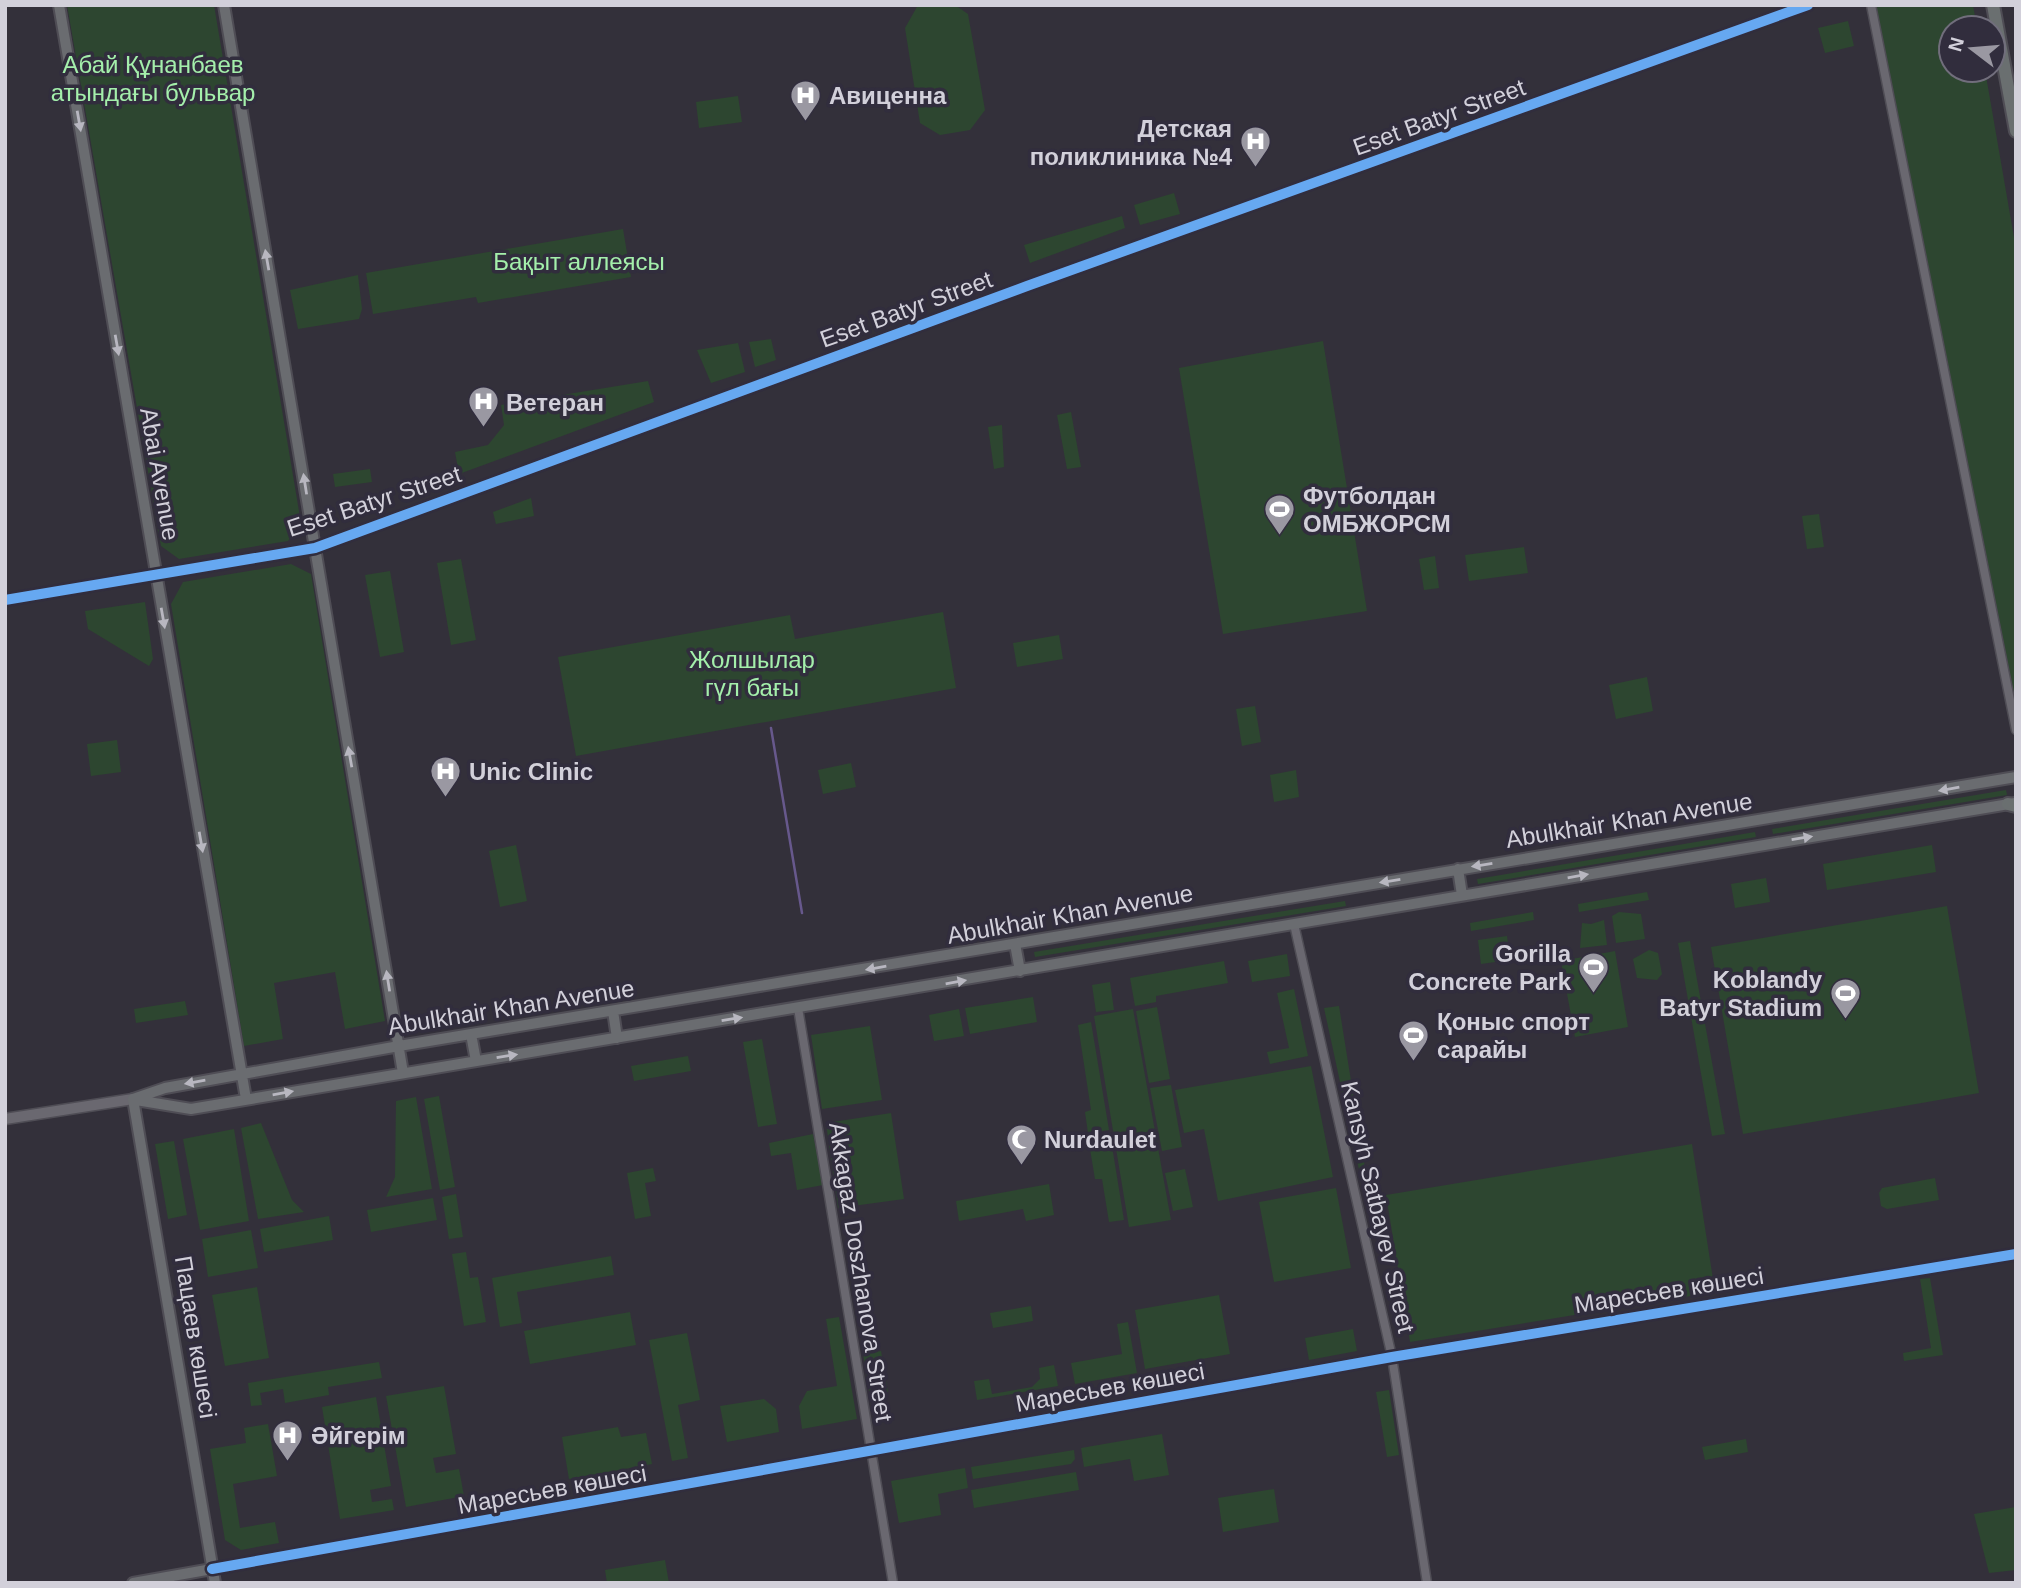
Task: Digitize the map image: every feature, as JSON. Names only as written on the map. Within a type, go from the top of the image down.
[{"type":"main road","name":"Abai Avenue","points":[[59,5],[246,1099]]},
{"type":"main road","points":[[224,5],[403,1073]]},
{"type":"main road","points":[[1993,5],[2016,131]]},
{"type":"main road","name":"Abulkhair Khan Avenue","points":[[133,1099],[164,1088],[399,1046],[2016,777]]},
{"type":"main road","name":"Abulkhair Khan Avenue","points":[[133,1099],[191,1109],[2013,804]]},
{"type":"main road","points":[[1458,869],[1462,895]]},
{"type":"main road","points":[[1015,944],[1020,971]]},
{"type":"main road","points":[[613,1011],[617,1038]]},
{"type":"main road","points":[[471,1034],[476,1061]]},
{"type":"main road","name":"Пацаев көшесі","points":[[133,1099],[215,1583]]},
{"type":"main road","name":"Маресьев көшесі","points":[[133,1583],[212,1569]]},
{"type":"street","name":"Eset Batyr Street","points":[[5,600],[315,548],[1027,286],[1808,5]]},
{"type":"street","points":[[1871,5],[2016,730]]},
{"type":"street","name":"Kansyh Satbayev Street","points":[[1294,924],[1392,1357],[1427,1583]]},
{"type":"street","name":"Akkagaz Doszhanova Street","points":[[798,1008],[893,1583]]},
{"type":"street","name":"Abulkhair Khan Avenue","points":[[5,1119],[133,1099]]},
{"type":"street","name":"Маресьев көшесі","points":[[212,1569],[1392,1357],[2016,1254]]},
{"type":"green space","name":"Абай Құнанбаев атындағы бульвар","points":[[67,5],[214,5],[301,523],[288,541],[179,559],[161,546]]},
{"type":"green space","points":[[918,5],[955,5],[968,14],[985,110],[970,130],[940,135],[920,123],[905,28]]},
{"type":"green space","points":[[1876,5],[1973,5],[1975,14],[1937,14],[1937,84],[1987,84],[2016,249],[2016,703]]},
{"type":"green space","points":[[1848,21],[1854,46],[1825,53],[1818,28]]},
{"type":"green space","points":[[738,96],[742,122],[699,128],[696,102]]},
{"type":"green space","points":[[1174,193],[1180,214],[1140,225],[1134,205]]},
{"type":"green space","points":[[1122,216],[1125,228],[1030,263],[1024,245]]},
{"type":"green space","name":"Бақыт аллеясы","points":[[623,229],[631,277],[478,303],[476,297],[373,314],[366,273]]},
{"type":"green space","points":[[358,275],[362,309],[359,319],[298,329],[290,290]]},
{"type":"green space","points":[[771,339],[776,360],[755,367],[749,342]]},
{"type":"green space","name":"Футболдан ОМБЖОРСМ","points":[[1323,341],[1367,611],[1223,634],[1179,368]]},
{"type":"green space","points":[[738,343],[745,372],[711,383],[697,350]]},
{"type":"green space","points":[[648,381],[654,402],[459,474],[455,452],[488,445],[504,425],[501,405]]},
{"type":"green space","points":[[1071,412],[1081,467],[1067,469],[1057,415]]},
{"type":"green space","points":[[1002,425],[1004,467],[994,469],[988,427]]},
{"type":"green space","points":[[370,469],[372,482],[335,487],[333,474]]},
{"type":"green space","points":[[531,498],[534,516],[496,524],[493,512]]},
{"type":"green space","points":[[1819,514],[1824,547],[1807,549],[1802,516]]},
{"type":"green space","points":[[1524,547],[1528,573],[1469,581],[1465,555]]},
{"type":"green space","points":[[1435,556],[1439,588],[1424,590],[1419,559]]},
{"type":"green space","points":[[461,559],[476,640],[451,645],[437,563]]},
{"type":"green space","points":[[291,564],[311,574],[385,1021],[345,1029],[335,972],[274,983],[283,1039],[244,1046],[171,604],[183,582]]},
{"type":"green space","points":[[390,571],[404,652],[380,657],[365,575]]},
{"type":"green space","points":[[145,602],[153,659],[149,666],[88,629],[85,611]]},
{"type":"green space","name":"Жолшылар гүл бағы","points":[[943,612],[956,688],[576,756],[558,657],[790,615],[795,639]]},
{"type":"green space","points":[[1059,635],[1063,659],[1017,667],[1013,643]]},
{"type":"green space","points":[[1647,677],[1653,711],[1616,719],[1609,685]]},
{"type":"green space","points":[[1255,706],[1261,742],[1242,746],[1236,709]]},
{"type":"green space","points":[[117,740],[121,772],[91,776],[87,744]]},
{"type":"green space","points":[[851,763],[856,787],[823,794],[818,770]]},
{"type":"green space","points":[[1296,770],[1299,797],[1274,802],[1270,775]]},
{"type":"green space","points":[[2006,790],[2007,795],[1773,834],[1772,829]]},
{"type":"green space","points":[[1755,832],[1756,837],[1478,884],[1477,879]]},
{"type":"green space","points":[[516,845],[527,901],[500,907],[489,851]]},
{"type":"green space","points":[[1932,845],[1936,872],[1827,890],[1823,864]]},
{"type":"green space","points":[[1766,878],[1770,902],[1735,908],[1731,884]]},
{"type":"green space","points":[[1647,892],[1649,900],[1579,912],[1578,904]]},
{"type":"green space","points":[[1345,901],[1346,906],[1035,957],[1034,952]]},
{"type":"green space","name":"Koblandy Batyr Stadium","points":[[1947,906],[1979,1093],[1743,1134],[1711,947]]},
{"type":"green space","points":[[1533,912],[1534,920],[1471,931],[1470,923]]},
{"type":"green space","points":[[1619,912],[1641,914],[1645,939],[1616,943],[1612,916]]},
{"type":"green space","points":[[1604,920],[1607,945],[1580,948],[1582,923],[1591,924]]},
{"type":"green space","points":[[1507,936],[1510,960],[1481,964],[1478,940]]},
{"type":"green space","points":[[1690,941],[1725,1134],[1712,1136],[1678,943]]},
{"type":"green space","points":[[1649,950],[1658,953],[1662,974],[1657,980],[1637,978],[1633,959]]},
{"type":"green space","name":"Gorilla Concrete Park","points":[[1615,951],[1628,1027],[1575,1037],[1561,961]]},
{"type":"green space","points":[[1287,954],[1290,976],[1252,982],[1248,961]]},
{"type":"green space","points":[[1224,961],[1228,983],[1156,996],[1156,1002],[1135,1006],[1130,978]]},
{"type":"green space","points":[[1110,982],[1114,1010],[1096,1012],[1092,985]]},
{"type":"green space","points":[[1294,989],[1308,1056],[1270,1064],[1267,1052],[1289,1048],[1277,993]]},
{"type":"green space","points":[[1033,997],[1037,1022],[970,1034],[965,1008]]},
{"type":"green space","points":[[185,1001],[188,1015],[136,1023],[134,1009]]},
{"type":"green space","points":[[1339,1006],[1366,1174],[1360,1174],[1324,1008]]},
{"type":"green space","points":[[1157,1007],[1170,1079],[1149,1083],[1136,1011]]},
{"type":"green space","points":[[959,1009],[964,1036],[934,1041],[929,1015]]},
{"type":"green space","points":[[1133,1009],[1171,1220],[1129,1227],[1094,1016]]},
{"type":"green space","points":[[1091,1022],[1109,1130],[1088,1133],[1085,1112],[1091,1110],[1078,1025]]},
{"type":"green space","points":[[870,1026],[882,1100],[822,1109],[811,1035]]},
{"type":"green space","points":[[762,1039],[777,1124],[758,1127],[743,1042]]},
{"type":"green space","points":[[688,1056],[691,1071],[634,1081],[631,1066]]},
{"type":"green space","points":[[1311,1066],[1333,1177],[1218,1201],[1204,1129],[1184,1133],[1175,1090]]},
{"type":"green space","points":[[1171,1085],[1182,1147],[1162,1151],[1150,1088]]},
{"type":"green space","points":[[439,1096],[455,1187],[440,1190],[424,1099]]},
{"type":"green space","points":[[416,1097],[432,1189],[386,1197],[395,1177],[396,1101]]},
{"type":"green space","points":[[891,1113],[904,1199],[838,1208],[826,1123]]},
{"type":"green space","points":[[261,1123],[292,1200],[304,1212],[258,1219],[241,1128]]},
{"type":"green space","points":[[234,1129],[249,1221],[200,1230],[183,1139]]},
{"type":"green space","points":[[813,1134],[823,1185],[797,1190],[791,1153],[771,1156],[769,1143]]},
{"type":"green space","points":[[174,1141],[187,1215],[168,1219],[155,1144]]},
{"type":"green space","points":[[1692,1144],[1715,1292],[1410,1342],[1386,1195]]},
{"type":"green space","points":[[1112,1146],[1124,1220],[1109,1222],[1102,1179],[1095,1179],[1090,1149]]},
{"type":"green space","points":[[653,1168],[656,1181],[645,1183],[651,1216],[635,1219],[627,1173]]},
{"type":"green space","points":[[1185,1169],[1193,1207],[1173,1211],[1165,1173]]},
{"type":"green space","points":[[1935,1178],[1939,1200],[1887,1209],[1881,1206],[1879,1193],[1882,1188]]},
{"type":"green space","points":[[1049,1184],[1054,1215],[1026,1221],[1023,1209],[959,1221],[956,1201]]},
{"type":"green space","points":[[1336,1188],[1351,1268],[1274,1282],[1259,1202]]},
{"type":"green space","points":[[456,1194],[463,1237],[449,1239],[442,1197]]},
{"type":"green space","points":[[433,1198],[437,1220],[371,1232],[367,1210]]},
{"type":"green space","points":[[329,1216],[333,1240],[264,1252],[260,1229]]},
{"type":"green space","points":[[251,1230],[258,1268],[208,1277],[202,1239]]},
{"type":"green space","points":[[466,1252],[470,1278],[478,1277],[486,1322],[464,1326],[452,1254]]},
{"type":"green space","points":[[611,1256],[614,1275],[517,1292],[522,1323],[500,1327],[492,1278]]},
{"type":"green space","points":[[1930,1278],[1943,1355],[1904,1361],[1903,1353],[1931,1348],[1920,1279]]},
{"type":"green space","points":[[257,1287],[269,1358],[225,1366],[212,1295]]},
{"type":"green space","points":[[1219,1295],[1230,1354],[1145,1369],[1135,1310]]},
{"type":"green space","points":[[1031,1306],[1033,1321],[993,1328],[990,1313]]},
{"type":"green space","points":[[630,1312],[636,1345],[530,1364],[524,1331]]},
{"type":"green space","points":[[839,1317],[857,1419],[802,1429],[799,1406],[807,1391],[837,1386],[826,1319]]},
{"type":"green space","points":[[1128,1322],[1137,1373],[1075,1384],[1071,1363],[1122,1354],[1117,1324]]},
{"type":"green space","points":[[1353,1329],[1357,1351],[1309,1360],[1305,1338]]},
{"type":"green space","points":[[687,1333],[700,1400],[678,1405],[688,1458],[672,1461],[649,1340]]},
{"type":"green space","points":[[881,1351],[888,1392],[870,1395],[863,1354]]},
{"type":"green space","points":[[379,1362],[382,1378],[328,1387],[329,1395],[285,1403],[283,1389],[260,1393],[262,1405],[251,1406],[248,1383]]},
{"type":"green space","points":[[1054,1365],[1058,1386],[977,1400],[974,1381],[989,1379],[992,1394],[1032,1387],[1040,1379],[1039,1368]]},
{"type":"green space","points":[[444,1386],[456,1454],[433,1458],[436,1473],[459,1469],[464,1496],[406,1507],[386,1396]]},
{"type":"green space","points":[[1389,1390],[1399,1455],[1387,1457],[1376,1392]]},
{"type":"green space","points":[[376,1397],[391,1486],[370,1490],[372,1502],[392,1499],[394,1510],[340,1519],[322,1407]]},
{"type":"green space","points":[[764,1399],[776,1409],[779,1432],[727,1442],[720,1406]]},
{"type":"green space","points":[[268,1424],[277,1476],[233,1484],[240,1528],[275,1522],[279,1543],[241,1550],[225,1540],[210,1449],[246,1443],[244,1428]]},
{"type":"green space","points":[[618,1427],[621,1437],[646,1433],[652,1464],[569,1479],[562,1437]]},
{"type":"green space","points":[[1162,1434],[1169,1475],[1134,1481],[1130,1459],[1084,1467],[1081,1448]]},
{"type":"green space","points":[[1746,1439],[1748,1452],[1705,1460],[1702,1447]]},
{"type":"green space","points":[[1074,1450],[1075,1459],[1071,1464],[973,1479],[971,1467]]},
{"type":"green space","points":[[965,1468],[968,1488],[938,1494],[941,1515],[899,1523],[891,1481]]},
{"type":"green space","points":[[1076,1472],[1079,1490],[974,1508],[971,1490]]},
{"type":"green space","points":[[1274,1489],[1279,1522],[1223,1532],[1218,1498]]},
{"type":"green space","points":[[2016,1507],[2016,1570],[1989,1573],[1974,1514]]},
{"type":"green space","points":[[665,1560],[669,1583],[607,1583],[605,1570]]},
{"type":"waterway","points":[[771,728],[802,913]]},
{"type":"cycle path","points":[[5,600],[315,548],[1027,286],[1808,5]]},
{"type":"cycle path","points":[[212,1569],[1392,1357],[2016,1254]]},
{"type":"place","name":"Авиценна","points":[[806,122]]},
{"type":"place","name":"Детская поликлиника №4","points":[[1255,169]]},
{"type":"place","name":"Ветеран","points":[[483,429]]},
{"type":"place","name":"Футболдан ОМБЖОРСМ","points":[[1280,536]]},
{"type":"place","name":"Unic Clinic","points":[[446,798]]},
{"type":"place","name":"Gorilla Concrete Park","points":[[1594,994]]},
{"type":"place","name":"Koblandy Batyr Stadium","points":[[1845,1020]]},
{"type":"place","name":"Қоныс спорт сарайы","points":[[1414,1062]]},
{"type":"place","name":"Nurdaulet","points":[[1021,1166]]},
{"type":"place","name":"Әйгерім","points":[[288,1462]]}]
